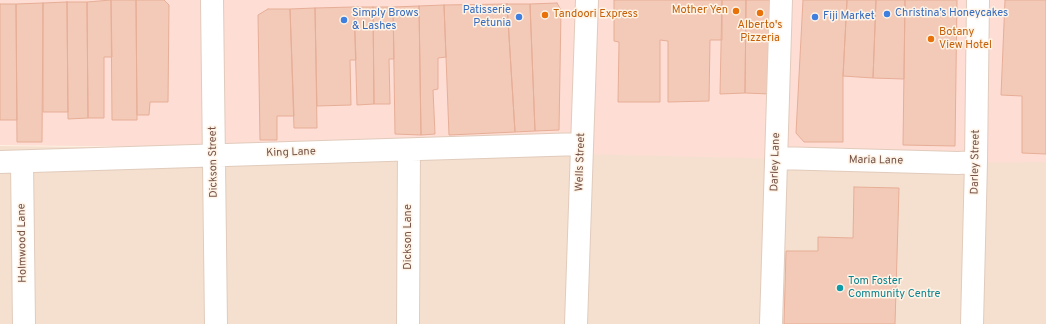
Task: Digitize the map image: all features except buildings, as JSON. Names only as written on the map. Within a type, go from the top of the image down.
[{"type":"street","name":"Dickson Street","points":[[212,0],[216,324]]},
{"type":"street","name":"Wells Street","points":[[576,324],[587,0]]},
{"type":"street","name":"Darley Lane","points":[[771,324],[781,0]]},
{"type":"street","name":"Darley Street","points":[[972,324],[978,0]]},
{"type":"street","name":"King Lane","points":[[0,162],[581,144]]},
{"type":"street","name":"Dickson Lane","points":[[408,324],[409,150]]},
{"type":"street","name":"Maria Lane","points":[[777,158],[958,163],[976,162]]},
{"type":"street","name":"Holmwood Lane","points":[[22,162],[24,324]]},
{"type":"shaded area","points":[[0,0],[1046,0],[1046,162],[958,163],[409,150],[0,145]]},
{"type":"shaded area","points":[[0,146],[479,152],[1046,155],[1046,324],[0,324]]},
{"type":"place","name":"Mother Yen","points":[[736,11]]},
{"type":"place","name":"Alberto's Pizzeria","points":[[760,13]]},
{"type":"place","name":"Christina’s Honeycakes","points":[[887,14]]},
{"type":"place","name":"Tandoori Express","points":[[545,15]]},
{"type":"place","name":"Patisserie Petunia","points":[[519,17]]},
{"type":"place","name":"Fiji Market","points":[[815,17]]},
{"type":"place","name":"Simply Brows & Lashes","points":[[344,20]]},
{"type":"place","name":"Botany View Hotel","points":[[931,39]]},
{"type":"place","name":"Tom Foster Community Centre","points":[[840,288]]}]
